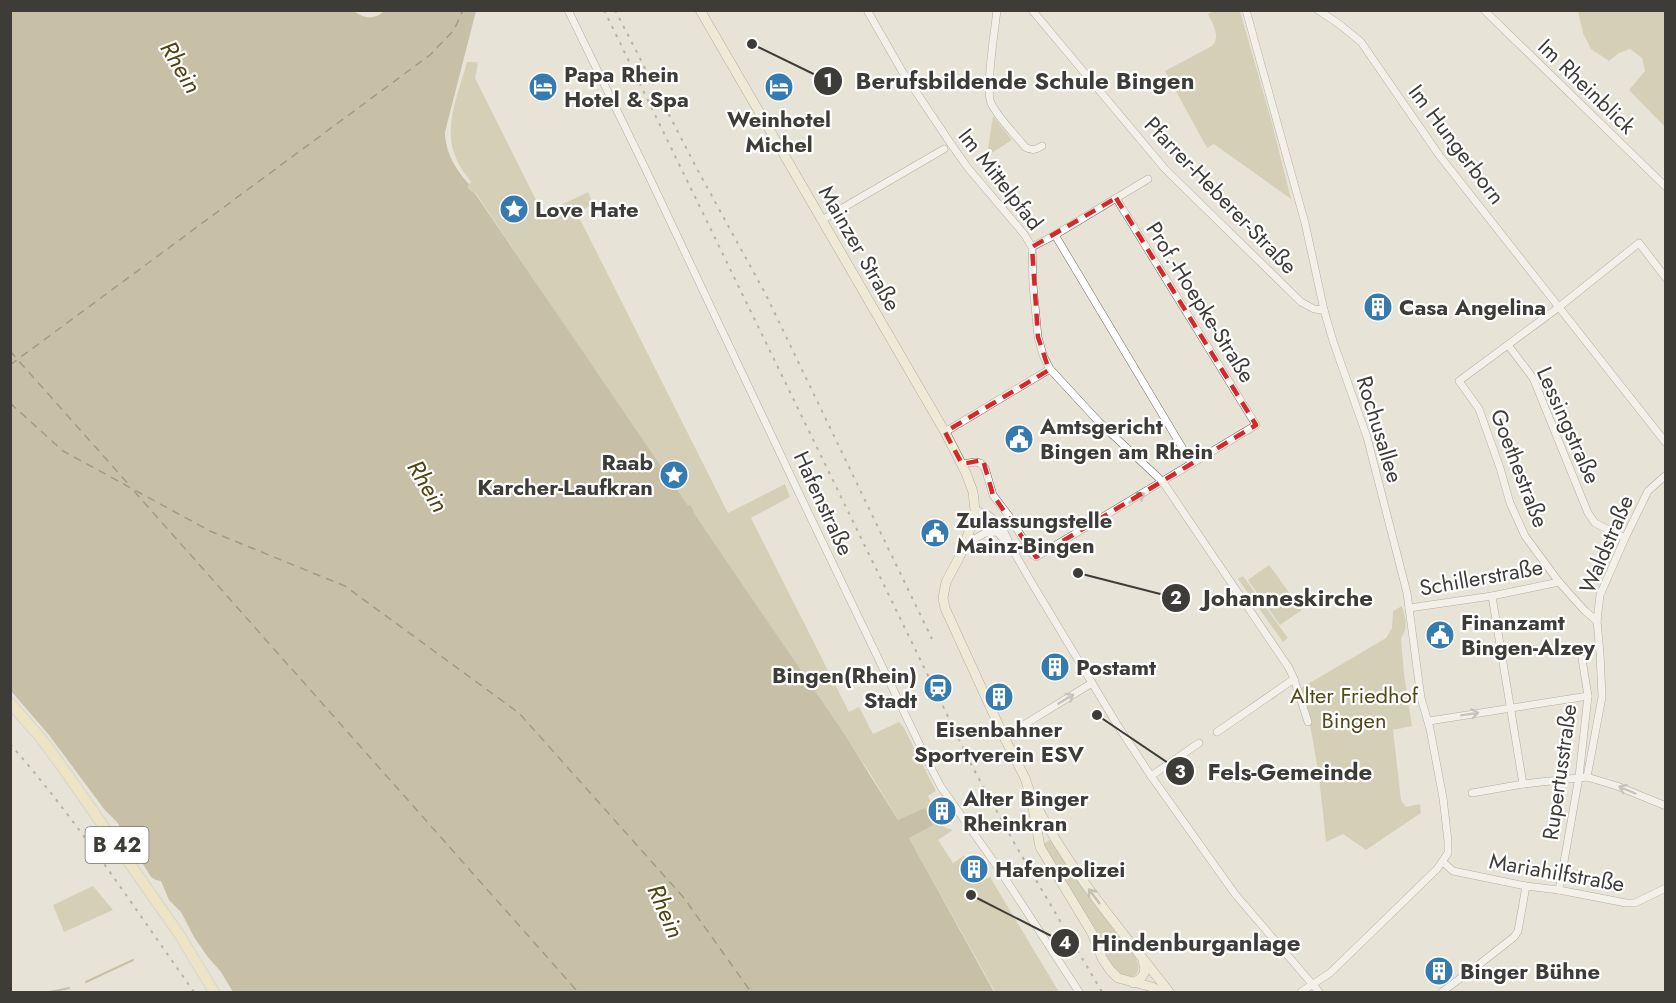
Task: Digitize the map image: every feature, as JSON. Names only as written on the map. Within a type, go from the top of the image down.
[{"type":"main road","name":"Mainzer Straße","points":[[700,10],[945,432],[973,492],[975,514]]},
{"type":"main road","points":[[975,514],[964,545],[946,582],[943,598],[951,621],[1025,778],[1031,796],[1040,847],[1092,933],[1102,958],[1110,970],[1132,988],[1152,987],[1162,993]]},
{"type":"main road","name":"B 42","points":[[10,704],[40,737],[66,772],[179,934],[214,993]]},
{"type":"main road","points":[[1031,796],[1053,838],[1090,891],[1169,993]]},
{"type":"main road","points":[[1040,847],[1046,838],[1053,838]]},
{"type":"main road","points":[[1132,988],[1146,970],[1143,959]]},
{"type":"street","name":"Hafenstraße","points":[[568,10],[928,762],[941,787],[999,869],[1079,993]]},
{"type":"street","name":"Im Mittelpfad","points":[[867,10],[902,72],[951,144],[1032,247]]},
{"type":"street","points":[[997,10],[989,100],[1025,147],[1035,150],[1042,146]]},
{"type":"street","name":"Pfarrer-Heberer-Straße","points":[[1032,10],[1165,170],[1301,302],[1314,309],[1324,310]]},
{"type":"street","name":"Rochusallee","points":[[1246,10],[1305,223],[1324,310],[1367,437],[1407,593],[1421,698],[1429,721],[1443,798],[1448,841],[1448,853],[1443,862]]},
{"type":"street","name":"Im Hungerborn","points":[[1318,10],[1361,42],[1439,154],[1665,443]]},
{"type":"street","name":"Im Rheinblick","points":[[1484,10],[1665,187]]},
{"type":"street","points":[[822,220],[944,149]]},
{"type":"street","points":[[1148,179],[1032,247],[1038,337],[1043,355],[1050,369],[1162,482],[1282,657],[1294,679],[1308,722]]},
{"type":"street","name":"Prof.-Hoepke-Straße","points":[[1116,198],[1256,425],[1192,465]]},
{"type":"street","points":[[962,465],[975,462],[985,468],[993,495],[1036,557],[1192,465],[1054,235]]},
{"type":"street","points":[[1508,345],[1639,243],[1665,278]]},
{"type":"street","name":"Goethestraße","points":[[1508,345],[1460,381],[1479,409],[1510,503],[1525,536],[1559,582],[1584,611],[1597,621]]},
{"type":"street","name":"Lessingstraße","points":[[1508,345],[1533,378],[1588,513],[1595,522],[1625,538]]},
{"type":"street","points":[[945,432],[1050,369]]},
{"type":"street","name":"Waldstraße","points":[[1583,777],[1602,697],[1597,621],[1600,595],[1648,491],[1665,475]]},
{"type":"street","points":[[975,514],[1011,547]]},
{"type":"street","points":[[975,514],[988,515],[1001,525],[1011,547],[1092,684],[1151,776],[1235,894],[1319,993]]},
{"type":"street","points":[[964,545],[985,533],[997,532]]},
{"type":"street","name":"Schillerstraße","points":[[1409,608],[1492,596],[1559,582]]},
{"type":"street","points":[[1492,596],[1523,784]]},
{"type":"street","name":"Rupertusstraße","points":[[1559,890],[1583,777],[1588,696],[1582,660]]},
{"type":"street","points":[[1217,732],[1294,679]]},
{"type":"street","points":[[1004,737],[1092,684]]},
{"type":"street","points":[[1429,721],[1588,696]]},
{"type":"street","points":[[1151,776],[1199,743]]},
{"type":"street","points":[[1472,794],[1523,784],[1583,777],[1617,786],[1665,806]]},
{"type":"street","points":[[1301,993],[1330,973],[1443,862]]},
{"type":"street","name":"Mariahilfstraße","points":[[1443,862],[1453,871],[1626,903],[1635,903],[1665,888]]},
{"type":"street","points":[[1472,970],[1514,937],[1518,931],[1526,886]]},
{"type":"street","points":[[1442,993],[1462,977]]},
{"type":"highlighted area","points":[[1116,198],[1256,425],[1036,557],[993,495],[983,460],[962,464],[945,432],[1049,370],[1038,337],[1032,247]]},
{"type":"green space","points":[[1214,11],[1240,11],[1291,199],[1214,144],[1207,148],[1165,71],[1212,46],[1216,34],[1208,14]]},
{"type":"green space","points":[[1578,11],[1665,11],[1665,127],[1629,90],[1645,71],[1642,58],[1630,49],[1619,53],[1609,61],[1591,49],[1583,33]]},
{"type":"green space","points":[[467,62],[478,64],[475,78],[543,214],[588,192],[593,204],[577,213],[728,513],[785,484],[790,497],[751,518],[849,712],[859,707],[873,734],[899,722],[904,728],[936,791],[928,796],[944,827],[953,830],[938,840],[953,863],[964,856],[975,859],[964,868],[972,879],[981,872],[986,879],[990,877],[1059,992],[995,992],[870,773],[475,192],[472,192],[468,186],[471,182],[457,161],[451,135],[453,110]]},
{"type":"green space","points":[[993,116],[1012,140],[987,156]]},
{"type":"green space","points":[[1269,565],[1302,610],[1280,625],[1248,580]]},
{"type":"green space","points":[[1243,576],[1288,638],[1283,642],[1238,579]]},
{"type":"green space","name":"Alter Friedhof Bingen","points":[[1402,606],[1406,622],[1401,638],[1404,674],[1412,726],[1393,730],[1401,800],[1406,807],[1420,804],[1421,813],[1366,850],[1343,834],[1326,842],[1317,764],[1301,688],[1386,638],[1392,628],[1393,611]]},
{"type":"green space","points":[[1049,840],[1052,841],[1133,952],[1138,965],[1135,975],[1125,979],[1109,963],[1093,925],[1044,847]]},
{"type":"green space","points":[[93,886],[113,910],[64,932],[53,905]]},
{"type":"water","name":"Rhein","points":[[11,11],[354,11],[369,17],[377,16],[384,11],[476,11],[445,132],[452,160],[469,184],[468,187],[474,192],[688,506],[690,505],[845,735],[898,820],[925,808],[933,825],[909,838],[994,992],[233,992],[194,937],[181,912],[169,900],[161,881],[151,877],[117,822],[104,809],[49,735],[11,691]]},
{"type":"waterway","points":[[86,982],[133,960]]},
{"type":"waterway","points":[[50,992],[69,988]]},
{"type":"ferry route","points":[[10,365],[430,55],[454,30],[463,10]]},
{"type":"ferry route","points":[[10,351],[131,487]]},
{"type":"ferry route","points":[[10,403],[63,451],[210,531],[345,586],[519,713],[684,898],[751,992]]},
{"type":"ferry route","points":[[134,491],[578,992]]},
{"type":"railway","points":[[604,10],[973,768],[1102,992]]},
{"type":"railway","points":[[615,10],[696,167],[765,293],[932,639]]},
{"type":"railway","points":[[10,744],[83,834],[194,992]]},
{"type":"place","name":"Berufsbildende Schule Bingen","points":[[752,44]]},
{"type":"place","name":"Papa Rhein Hotel & Spa","points":[[543,87]]},
{"type":"place","name":"Weinhotel Michel","points":[[779,87]]},
{"type":"place","name":"Love Hate","points":[[514,209]]},
{"type":"place","name":"Casa Angelina","points":[[1378,307]]},
{"type":"place","name":"Amtsgericht Bingen am Rhein","points":[[1019,439]]},
{"type":"place","name":"Raab Karcher-Laufkran","points":[[674,475]]},
{"type":"place","name":"Zulassungstelle Mainz-Bingen","points":[[935,533]]},
{"type":"place","name":"Johanneskirche","points":[[1078,573]]},
{"type":"place","name":"Finanzamt Bingen-Alzey","points":[[1440,635]]},
{"type":"place","name":"Postamt","points":[[1055,667]]},
{"type":"place","name":"Bingen(Rhein) Stadt","points":[[938,688]]},
{"type":"place","name":"Eisenbahner Sportverein ESV","points":[[999,697]]},
{"type":"place","name":"Fels-Gemeinde","points":[[1097,715]]},
{"type":"place","name":"Alter Binger Rheinkran","points":[[942,811]]},
{"type":"place","name":"Hafenpolizei","points":[[974,869]]},
{"type":"place","name":"Hindenburganlage","points":[[971,895]]},
{"type":"place","name":"Binger Bühne","points":[[1439,971]]}]
